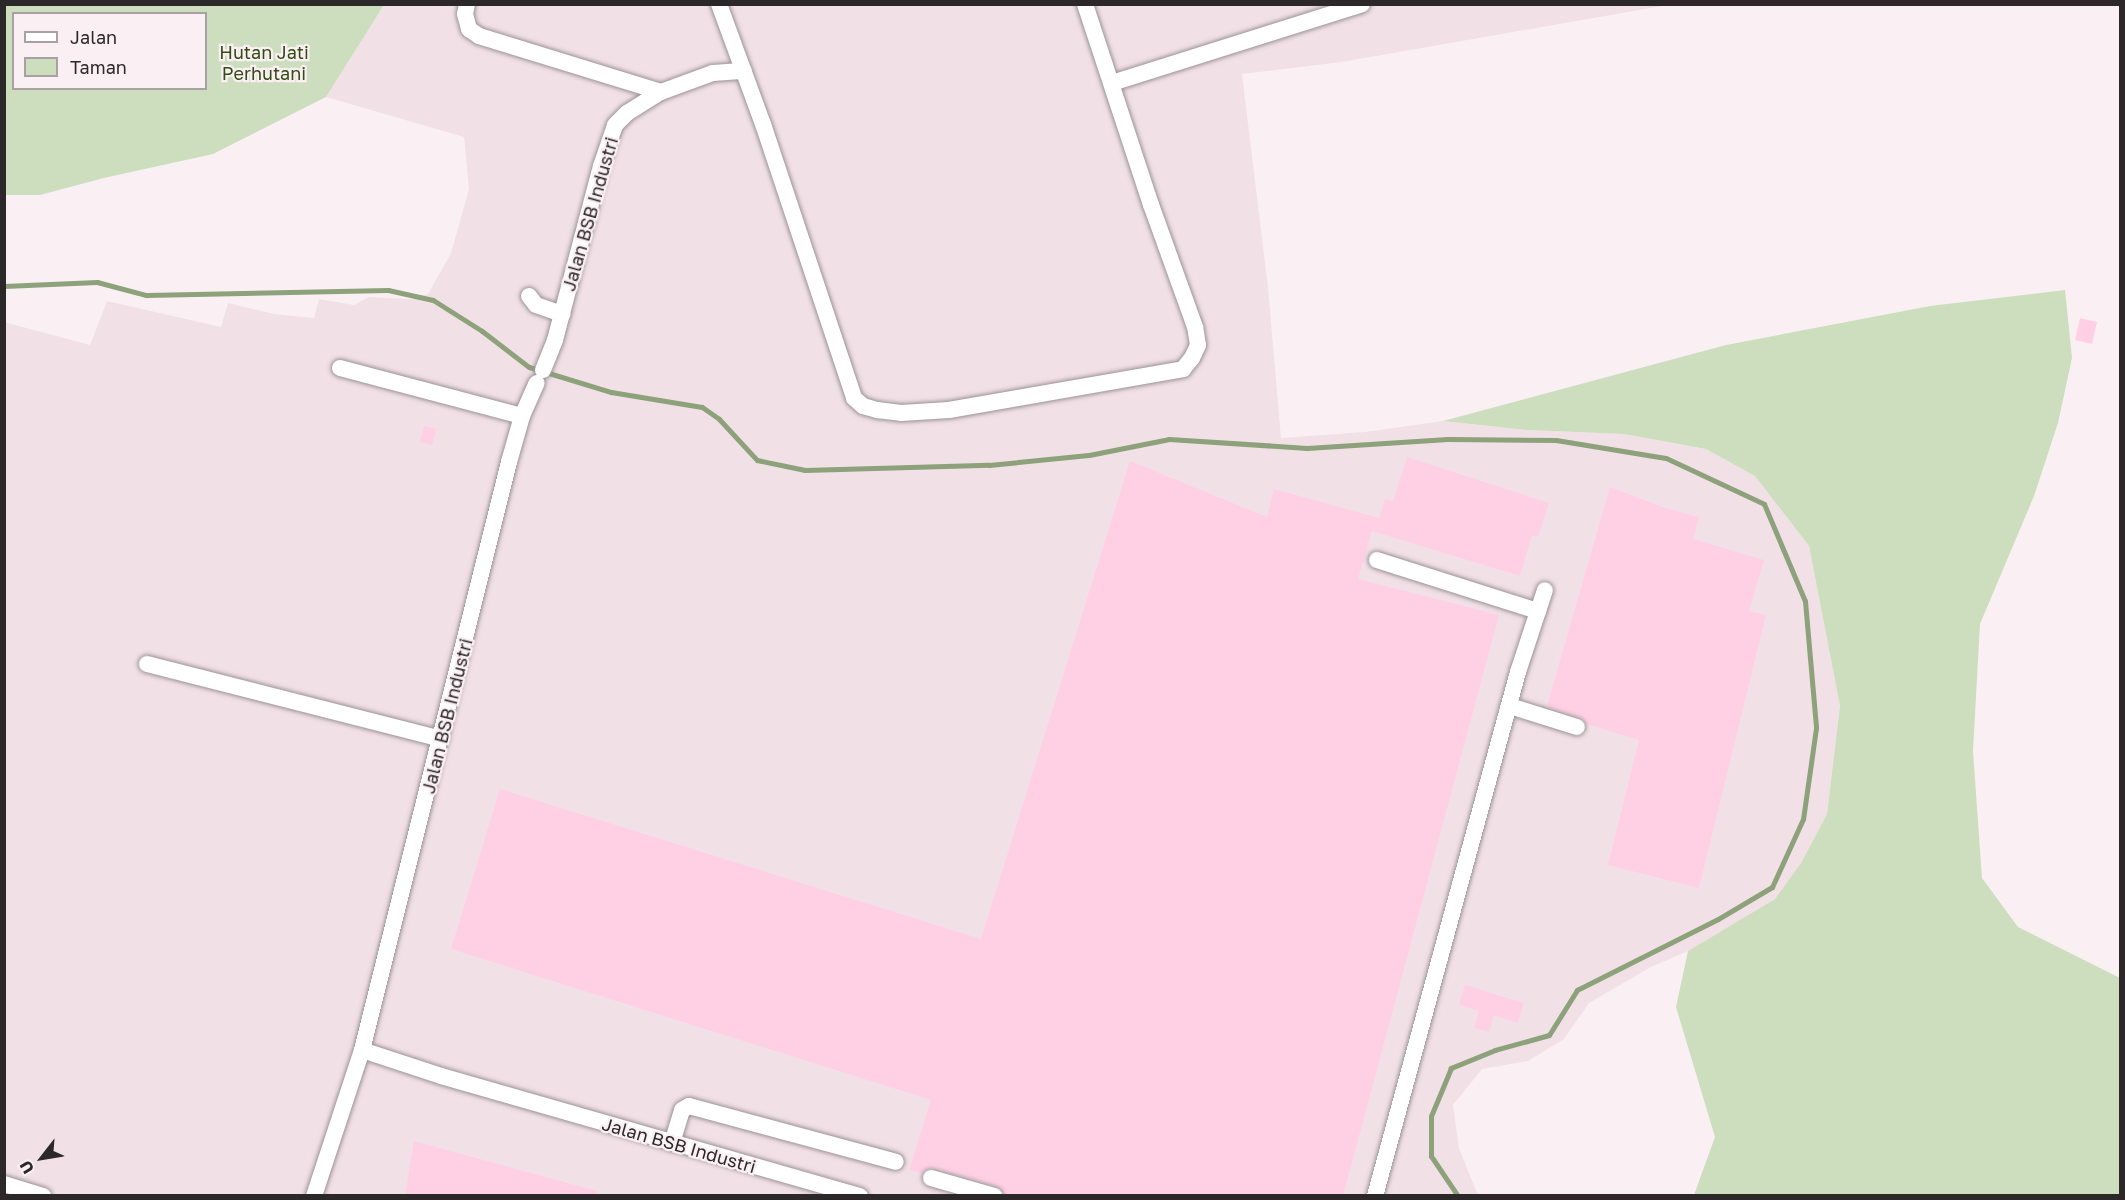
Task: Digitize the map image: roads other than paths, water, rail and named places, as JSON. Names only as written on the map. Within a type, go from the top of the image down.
[{"type":"lane","points":[[467,4],[465,14],[469,29],[479,36],[661,92]]},
{"type":"lane","points":[[719,4],[747,78],[854,398],[864,406],[901,413],[949,410],[1183,369],[1198,345],[1196,327],[1151,205],[1085,4]]},
{"type":"lane","points":[[1112,83],[1362,4]]},
{"type":"lane","name":"Jalan BSB Industri","points":[[314,1196],[362,1050],[522,416],[540,377],[562,314],[601,166],[615,125],[627,113],[661,92],[713,73],[747,78]]},
{"type":"lane","points":[[529,296],[536,305],[562,314]]},
{"type":"lane","points":[[340,368],[522,416]]},
{"type":"lane","points":[[1377,560],[1538,611]]},
{"type":"lane","points":[[1375,1196],[1510,706],[1545,590]]},
{"type":"lane","points":[[147,664],[441,739]]},
{"type":"lane","points":[[1510,706],[1577,727]]},
{"type":"lane","name":"Jalan BSB Industri","points":[[362,1050],[672,1143],[860,1196]]},
{"type":"lane","points":[[672,1143],[682,1110],[689,1106],[896,1162]]},
{"type":"lane","points":[[930,1178],[994,1196]]},
{"type":"lane","points":[[4,1184],[43,1196]]},
{"type":"waterway","points":[[4,286],[97,282],[146,295],[388,290],[433,300],[482,331],[529,367],[611,392],[702,407],[719,419],[757,460],[805,470],[989,465],[1089,455],[1169,439],[1307,448],[1448,439],[1556,440],[1666,458],[1764,504],[1805,601],[1816,728],[1803,819],[1772,887],[1718,919],[1577,990],[1549,1035],[1495,1050],[1451,1068],[1431,1116],[1431,1156],[1458,1196]]},
{"type":"park label","name":"Hutan Jati Perhutani","points":[[264,63]]}]
